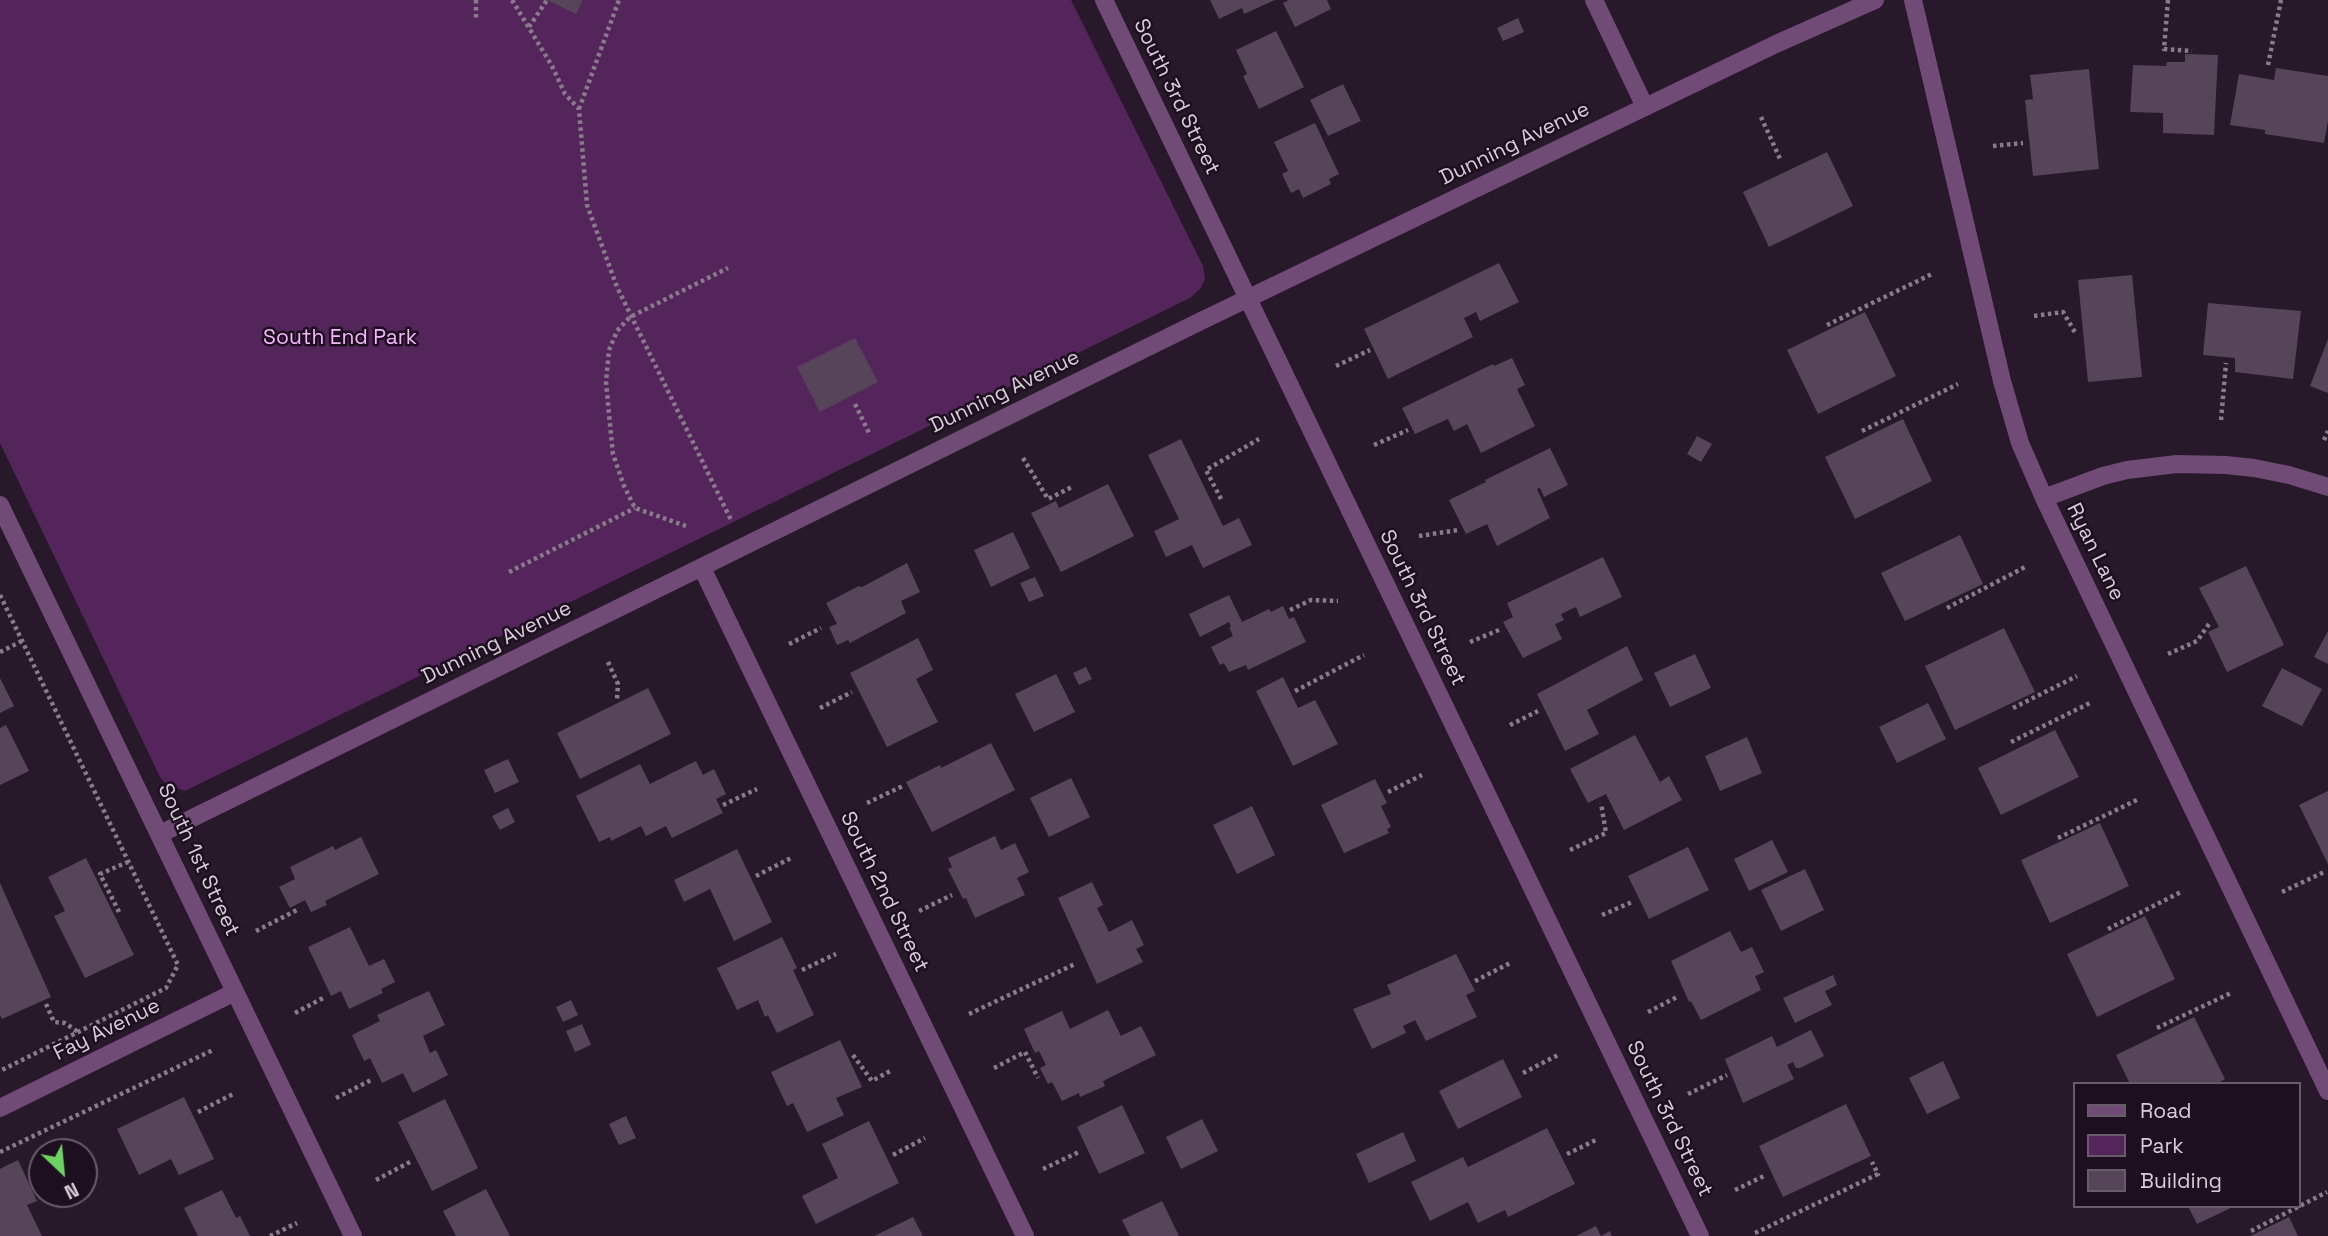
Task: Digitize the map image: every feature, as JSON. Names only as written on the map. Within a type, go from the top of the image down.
[{"type":"street","name":"South 3rd Street","points":[[1104,0],[1700,1236]]},
{"type":"street","points":[[1594,0],[1645,107]]},
{"type":"street","name":"Dunning Avenue","points":[[160,834],[1248,299],[1776,44],[1875,0]]},
{"type":"street","name":"Ryan Lane","points":[[1913,0],[2002,381],[2020,443],[2328,1091]]},
{"type":"street","points":[[2044,498],[2103,476],[2177,464],[2255,468],[2328,487]]},
{"type":"street","name":"South 1st Street","points":[[2,515],[160,834],[353,1236]]},
{"type":"street","name":"South 2nd Street","points":[[702,568],[1025,1236]]},
{"type":"street","name":"Fay Avenue","points":[[0,1108],[235,992]]},
{"type":"path","points":[[476,0],[477,20]]},
{"type":"path","points":[[512,0],[552,66],[565,94],[579,109]]},
{"type":"path","points":[[529,27],[547,0]]},
{"type":"path","points":[[619,0],[579,109],[587,205],[630,317],[732,522]]},
{"type":"path","points":[[2168,0],[2164,49],[2192,51]]},
{"type":"path","points":[[2269,65],[2281,0]]},
{"type":"path","points":[[1761,117],[1781,161]]},
{"type":"path","points":[[1993,146],[2023,143]]},
{"type":"path","points":[[687,526],[635,508],[624,486],[613,454],[606,382],[609,350],[612,341],[630,317],[728,268]]},
{"type":"path","points":[[1826,325],[1932,274]]},
{"type":"path","points":[[2034,316],[2063,312],[2076,334]]},
{"type":"path","points":[[1336,366],[1370,349]]},
{"type":"path","points":[[2221,420],[2226,363]]},
{"type":"path","points":[[1862,431],[1958,384]]},
{"type":"path","points":[[855,404],[870,435]]},
{"type":"path","points":[[1374,445],[1408,430]]},
{"type":"path","points":[[2324,440],[2328,431]]},
{"type":"path","points":[[1221,499],[1206,470],[1259,439]]},
{"type":"path","points":[[1023,458],[1048,499],[1072,487]]},
{"type":"path","points":[[509,572],[635,508]]},
{"type":"path","points":[[1419,536],[1458,530]]},
{"type":"path","points":[[1947,608],[2025,567]]},
{"type":"path","points":[[0,595],[178,965],[166,988],[0,1071]]},
{"type":"path","points":[[1290,610],[1311,600],[1338,601]]},
{"type":"path","points":[[2168,654],[2197,641],[2209,624]]},
{"type":"path","points":[[789,644],[821,628]]},
{"type":"path","points":[[1470,642],[1499,630]]},
{"type":"path","points":[[0,652],[22,641]]},
{"type":"path","points":[[1295,691],[1364,655]]},
{"type":"path","points":[[608,662],[618,684],[617,699]]},
{"type":"path","points":[[2013,708],[2077,676]]},
{"type":"path","points":[[820,708],[852,692]]},
{"type":"path","points":[[2011,741],[2091,703]]},
{"type":"path","points":[[1510,725],[1538,711]]},
{"type":"path","points":[[1388,792],[1422,775]]},
{"type":"path","points":[[867,803],[903,786]]},
{"type":"path","points":[[723,805],[757,789]]},
{"type":"path","points":[[2057,838],[2139,799]]},
{"type":"path","points":[[1570,850],[1606,832],[1601,803]]},
{"type":"path","points":[[756,876],[791,858]]},
{"type":"path","points":[[119,912],[100,874],[128,862]]},
{"type":"path","points":[[2282,892],[2324,872]]},
{"type":"path","points":[[2108,929],[2183,891]]},
{"type":"path","points":[[919,911],[952,895]]},
{"type":"path","points":[[1602,915],[1632,902]]},
{"type":"path","points":[[256,931],[297,910]]},
{"type":"path","points":[[802,970],[836,954]]},
{"type":"path","points":[[1475,981],[1513,962]]},
{"type":"path","points":[[969,1014],[1075,964]]},
{"type":"path","points":[[2157,1028],[2231,993]]},
{"type":"path","points":[[1648,1012],[1679,996]]},
{"type":"path","points":[[295,1013],[325,997]]},
{"type":"path","points":[[46,1004],[54,1022],[65,1023],[78,1032]]},
{"type":"path","points":[[0,1152],[214,1050]]},
{"type":"path","points":[[994,1068],[1025,1052],[1038,1078]]},
{"type":"path","points":[[853,1055],[872,1081],[892,1070]]},
{"type":"path","points":[[1523,1073],[1558,1055]]},
{"type":"path","points":[[1688,1094],[1727,1075]]},
{"type":"path","points":[[336,1098],[373,1079]]},
{"type":"path","points":[[198,1112],[235,1093]]},
{"type":"path","points":[[893,1154],[925,1138]]},
{"type":"path","points":[[1567,1154],[1598,1139]]},
{"type":"path","points":[[1043,1170],[1081,1151]]},
{"type":"path","points":[[376,1180],[410,1162]]},
{"type":"path","points":[[1755,1233],[1878,1174],[1872,1162]]},
{"type":"path","points":[[1735,1190],[1766,1175]]},
{"type":"path","points":[[2300,1206],[2327,1192]]},
{"type":"path","points":[[2251,1231],[2296,1208]]},
{"type":"path","points":[[270,1236],[297,1223]]},
{"type":"green space","name":"South End Park","points":[[0,0],[1071,0],[1203,266],[1205,279],[1201,288],[1190,298],[185,791],[167,785],[160,777],[0,443]]},
{"type":"building","points":[[547,0],[583,0],[576,14]]},
{"type":"building","points":[[1210,0],[1275,0],[1244,14],[1242,8],[1219,19]]},
{"type":"building","points":[[1289,0],[1327,0],[1331,9],[1295,27],[1283,3]]},
{"type":"building","points":[[1518,18],[1524,32],[1503,41],[1497,28]]},
{"type":"building","points":[[1276,31],[1304,87],[1259,109],[1243,76],[1247,74],[1236,50]]},
{"type":"building","points":[[2185,54],[2218,55],[2214,135],[2163,133],[2163,113],[2130,112],[2133,65],[2166,66],[2167,62],[2185,62]]},
{"type":"building","points":[[2276,68],[2328,76],[2328,121],[2324,143],[2265,134],[2265,130],[2230,125],[2239,74],[2274,80]]},
{"type":"building","points":[[2089,69],[2099,169],[2033,176],[2025,100],[2033,99],[2030,75]]},
{"type":"building","points":[[1343,84],[1361,121],[1328,136],[1310,100]]},
{"type":"building","points":[[1315,123],[1339,174],[1329,179],[1331,184],[1303,198],[1299,189],[1291,193],[1282,174],[1288,171],[1274,142]]},
{"type":"building","points":[[1827,152],[1853,206],[1769,247],[1743,192]]},
{"type":"building","points":[[1499,263],[1519,302],[1480,321],[1476,312],[1464,318],[1473,337],[1388,379],[1364,329]]},
{"type":"building","points":[[2132,275],[2142,377],[2088,382],[2078,280]]},
{"type":"building","points":[[2208,303],[2301,311],[2293,379],[2235,372],[2235,358],[2203,355]]},
{"type":"building","points":[[1865,312],[1896,376],[1818,414],[1787,350]]},
{"type":"building","points":[[855,338],[878,382],[820,412],[797,367]]},
{"type":"building","points":[[2328,339],[2328,393],[2310,386]]},
{"type":"building","points":[[1512,358],[1525,385],[1517,389],[1535,426],[1481,453],[1467,424],[1454,431],[1448,419],[1415,434],[1402,408],[1493,364],[1494,366]]},
{"type":"building","points":[[1903,419],[1932,481],[1855,519],[1825,457]]},
{"type":"building","points":[[1697,436],[1712,444],[1701,462],[1687,454]]},
{"type":"building","points":[[1181,439],[1223,526],[1239,518],[1252,545],[1203,568],[1192,545],[1166,557],[1154,531],[1179,519],[1148,455]]},
{"type":"building","points":[[1550,448],[1568,485],[1544,497],[1540,488],[1537,489],[1550,518],[1497,546],[1487,524],[1466,534],[1449,500]]},
{"type":"building","points":[[1108,484],[1134,536],[1061,572],[1031,513],[1056,501],[1059,508]]},
{"type":"building","points":[[1013,532],[1030,568],[991,587],[974,550]]},
{"type":"building","points":[[1960,535],[1983,584],[1905,621],[1881,573]]},
{"type":"building","points":[[1603,557],[1622,597],[1580,617],[1576,607],[1561,614],[1564,620],[1555,624],[1562,639],[1523,658],[1503,622],[1513,617],[1507,603]]},
{"type":"building","points":[[907,563],[920,592],[901,601],[906,613],[850,643],[848,640],[837,645],[829,627],[837,624],[826,603]]},
{"type":"building","points":[[2246,566],[2284,645],[2227,672],[2208,632],[2219,627],[2199,588]]},
{"type":"building","points":[[1035,577],[1044,596],[1029,602],[1020,583]]},
{"type":"building","points":[[1229,595],[1242,622],[1269,609],[1271,612],[1283,606],[1289,619],[1294,617],[1306,642],[1248,670],[1246,665],[1229,672],[1224,663],[1220,665],[1211,647],[1233,636],[1229,622],[1200,637],[1189,614]]},
{"type":"building","points":[[2004,628],[2035,692],[1955,730],[1925,666]]},
{"type":"building","points":[[2328,631],[2328,664],[2314,657]]},
{"type":"building","points":[[918,638],[933,670],[916,679],[938,722],[887,747],[850,673]]},
{"type":"building","points":[[1627,646],[1643,680],[1587,710],[1599,734],[1565,751],[1537,694]]},
{"type":"building","points":[[1695,654],[1711,688],[1670,707],[1654,673]]},
{"type":"building","points":[[1086,667],[1092,679],[1079,685],[1073,673]]},
{"type":"building","points":[[2282,668],[2322,689],[2302,726],[2262,706]]},
{"type":"building","points":[[1056,674],[1075,712],[1034,732],[1015,694]]},
{"type":"building","points":[[1283,677],[1298,708],[1315,700],[1338,744],[1293,766],[1256,691]]},
{"type":"building","points":[[0,678],[14,706],[0,713]]},
{"type":"building","points":[[648,688],[671,734],[580,779],[557,733]]},
{"type":"building","points":[[1928,703],[1946,739],[1897,763],[1879,727]]},
{"type":"building","points":[[6,725],[29,771],[0,785],[0,728]]},
{"type":"building","points":[[2055,730],[2079,777],[2001,815],[1978,768]]},
{"type":"building","points":[[1635,735],[1660,782],[1669,776],[1682,800],[1624,830],[1606,794],[1588,803],[1570,769]]},
{"type":"building","points":[[1747,737],[1762,773],[1720,791],[1705,756]]},
{"type":"building","points":[[991,743],[1015,790],[932,832],[906,782]]},
{"type":"building","points":[[508,759],[519,782],[495,793],[484,770]]},
{"type":"building","points":[[696,761],[703,775],[714,769],[726,794],[716,799],[723,813],[672,838],[666,826],[646,836],[641,826],[611,841],[610,837],[599,842],[576,796],[640,764],[650,784]]},
{"type":"building","points":[[1071,778],[1090,817],[1049,837],[1030,798]]},
{"type":"building","points":[[1375,779],[1387,803],[1381,806],[1391,827],[1387,829],[1389,833],[1344,853],[1321,805]]},
{"type":"building","points":[[2328,791],[2328,864],[2299,805]]},
{"type":"building","points":[[1252,806],[1275,855],[1237,874],[1213,825]]},
{"type":"building","points":[[508,808],[515,822],[500,830],[492,816]]},
{"type":"building","points":[[2100,823],[2129,886],[2050,923],[2021,860]]},
{"type":"building","points":[[995,836],[1001,850],[1015,843],[1029,872],[1017,878],[1025,895],[975,918],[948,869],[952,867],[948,858]]},
{"type":"building","points":[[361,837],[379,874],[325,901],[327,905],[311,912],[305,900],[290,908],[279,887],[295,879],[290,867],[333,846],[335,850]]},
{"type":"building","points":[[1772,840],[1788,872],[1749,891],[1734,859]]},
{"type":"building","points":[[1688,847],[1709,890],[1649,919],[1628,876]]},
{"type":"building","points":[[737,849],[772,922],[734,941],[710,889],[684,902],[674,880]]},
{"type":"building","points":[[86,858],[134,955],[85,978],[54,916],[65,911],[48,877]]},
{"type":"building","points":[[1805,869],[1824,910],[1781,931],[1761,890]]},
{"type":"building","points":[[1092,882],[1103,905],[1097,908],[1109,932],[1132,920],[1144,945],[1136,949],[1143,962],[1097,984],[1058,898]]},
{"type":"building","points":[[0,883],[51,997],[2,1019],[0,1015]]},
{"type":"building","points":[[2145,916],[2175,979],[2097,1017],[2067,954]]},
{"type":"building","points":[[350,927],[369,966],[384,959],[395,982],[381,989],[383,993],[349,1009],[341,991],[331,996],[308,947]]},
{"type":"building","points":[[1730,931],[1741,952],[1752,947],[1764,972],[1755,976],[1761,990],[1701,1020],[1691,1001],[1689,1002],[1671,961]]},
{"type":"building","points":[[782,937],[797,968],[793,970],[814,1015],[777,1033],[768,1015],[765,1017],[758,1000],[737,1010],[717,968]]},
{"type":"building","points":[[1456,954],[1475,991],[1466,995],[1477,1017],[1426,1041],[1415,1020],[1403,1026],[1406,1033],[1372,1049],[1353,1009],[1391,994],[1387,985]]},
{"type":"building","points":[[1833,975],[1837,985],[1825,991],[1832,1005],[1795,1023],[1783,998]]},
{"type":"building","points":[[429,991],[445,1025],[423,1036],[430,1053],[436,1050],[448,1075],[413,1093],[403,1073],[382,1083],[370,1058],[364,1061],[352,1035],[380,1021],[377,1015]]},
{"type":"building","points":[[571,1000],[578,1015],[563,1022],[556,1007]]},
{"type":"building","points":[[1108,1010],[1121,1036],[1141,1026],[1156,1055],[1103,1081],[1105,1086],[1080,1097],[1079,1093],[1062,1101],[1052,1082],[1048,1084],[1040,1068],[1046,1065],[1039,1051],[1035,1053],[1024,1029],[1062,1011],[1070,1029]]},
{"type":"building","points":[[2194,1017],[2225,1079],[2220,1082],[2129,1082],[2116,1055]]},
{"type":"building","points":[[582,1024],[591,1045],[575,1052],[566,1031]]},
{"type":"building","points":[[1811,1030],[1824,1056],[1800,1068],[1796,1068],[1793,1062],[1787,1065],[1794,1079],[1743,1103],[1725,1059],[1772,1036],[1777,1047]]},
{"type":"building","points":[[840,1040],[862,1087],[836,1098],[844,1115],[807,1132],[793,1103],[787,1106],[771,1072]]},
{"type":"building","points":[[1503,1059],[1522,1097],[1458,1129],[1439,1091]]},
{"type":"building","points":[[1943,1061],[1960,1098],[1927,1114],[1909,1078]]},
{"type":"building","points":[[184,1097],[214,1159],[179,1175],[171,1159],[139,1175],[117,1129]]},
{"type":"building","points":[[445,1099],[478,1168],[432,1191],[398,1122]]},
{"type":"building","points":[[1846,1104],[1871,1156],[1783,1197],[1759,1146]]},
{"type":"building","points":[[1122,1105],[1145,1153],[1099,1174],[1077,1127]]},
{"type":"building","points":[[626,1116],[636,1138],[619,1145],[609,1124]]},
{"type":"building","points":[[1202,1119],[1218,1151],[1181,1169],[1166,1137]]},
{"type":"building","points":[[869,1121],[899,1183],[816,1224],[802,1196],[838,1178],[822,1144]]},
{"type":"building","points":[[1547,1128],[1575,1184],[1508,1217],[1505,1210],[1478,1223],[1468,1202],[1430,1221],[1411,1182],[1463,1157],[1468,1167]]},
{"type":"building","points":[[1403,1132],[1416,1161],[1369,1183],[1356,1154]]},
{"type":"building","points":[[18,1160],[28,1182],[27,1205],[42,1236],[0,1236],[0,1169]]},
{"type":"building","points":[[486,1189],[510,1236],[456,1236],[443,1211]]},
{"type":"building","points":[[222,1190],[236,1218],[240,1216],[250,1236],[198,1236],[184,1208]]},
{"type":"building","points":[[1162,1201],[1179,1236],[1130,1236],[1122,1220]]},
{"type":"building","points":[[2189,1208],[2231,1208],[2197,1224]]},
{"type":"building","points":[[913,1217],[923,1236],[874,1236]]},
{"type":"building","points":[[2289,1217],[2298,1236],[2250,1236]]},
{"type":"building","points":[[1596,1226],[1601,1236],[1576,1236]]}]
